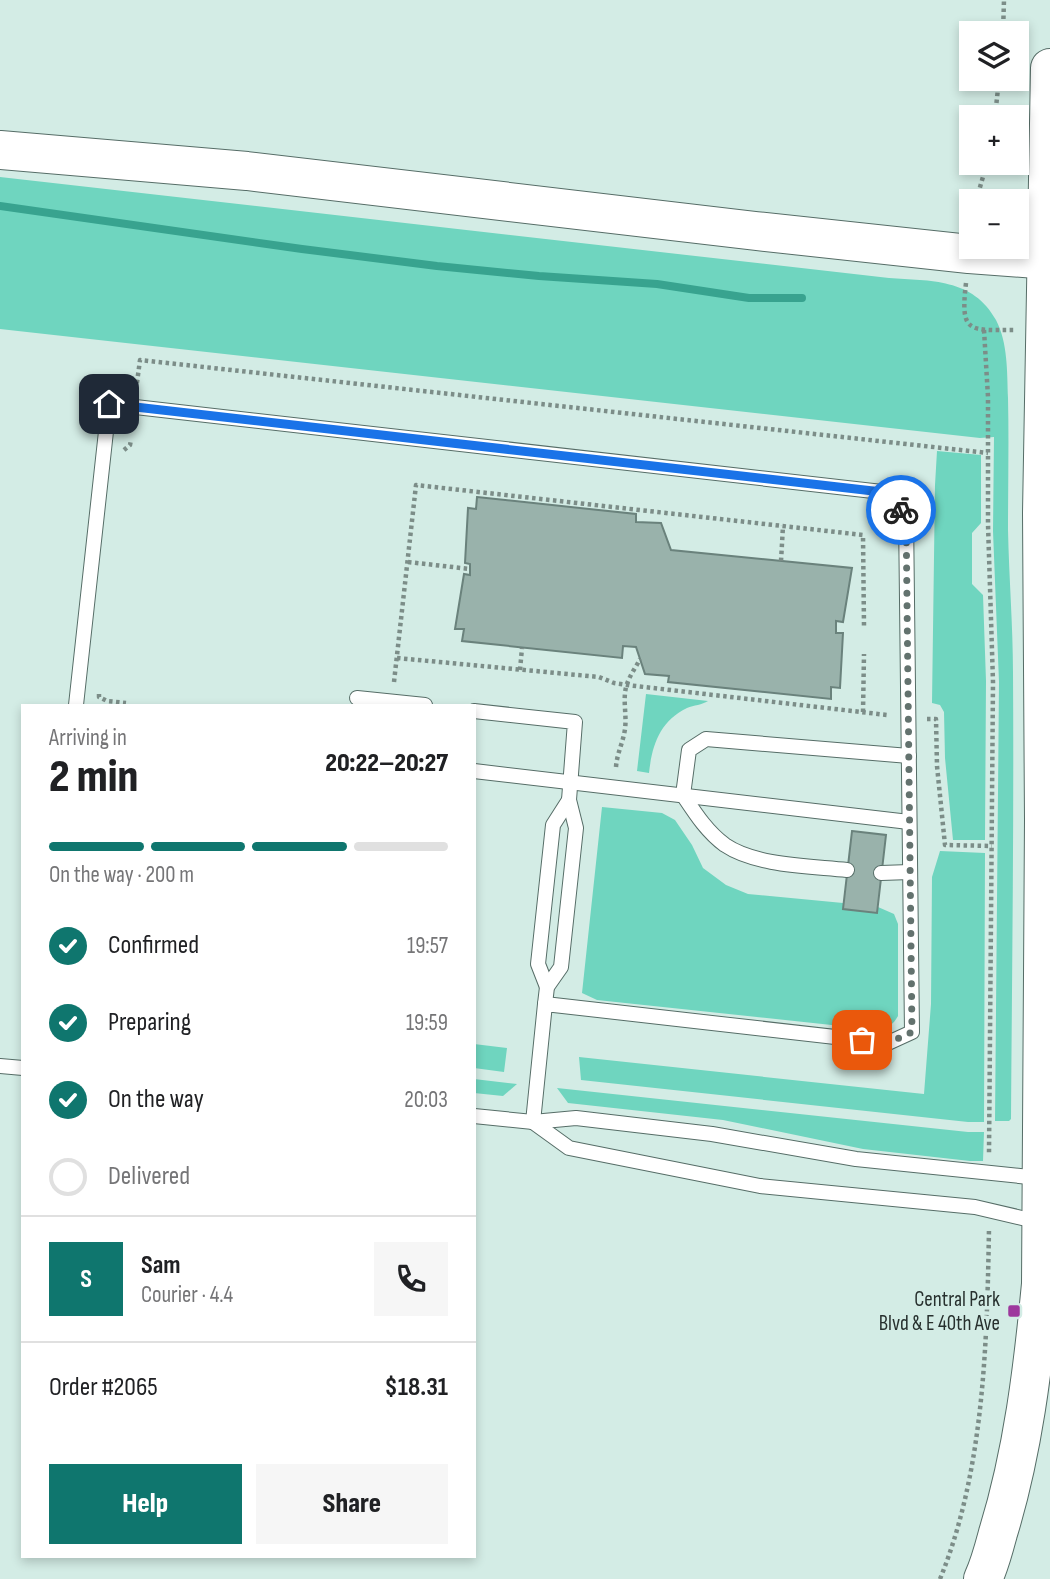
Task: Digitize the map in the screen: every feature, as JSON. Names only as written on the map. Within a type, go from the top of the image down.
[{"type":"main road","points":[[983,1579],[1004,1514],[1027,1406],[1036,1344],[1045,1224],[1042,513],[1050,68]]},
{"type":"main road","points":[[2,150],[247,171],[770,233],[1048,260]]},
{"type":"lane","points":[[76,704],[109,404],[882,492],[906,514],[912,1032],[888,1043],[545,1004]]},
{"type":"lane","points":[[357,698],[415,704]]},
{"type":"lane","points":[[476,711],[575,722],[569,800],[576,828],[561,967],[547,987]]},
{"type":"lane","points":[[847,870],[757,860],[725,845],[702,822],[683,795],[689,750],[706,739],[909,756]]},
{"type":"lane","points":[[476,771],[909,822]]},
{"type":"lane","points":[[533,1122],[547,987],[538,964],[553,825],[569,800]]},
{"type":"lane","points":[[881,873],[910,872]]},
{"type":"lane","points":[[0,1066],[21,1068]]},
{"type":"lane","points":[[476,1116],[533,1122],[576,1118],[712,1134],[856,1160],[1046,1178]]},
{"type":"lane","points":[[533,1122],[569,1147],[760,1186],[975,1207],[1045,1224]]},
{"type":"path","points":[[1004,0],[1004,21]]},
{"type":"path","points":[[965,289],[963,305],[966,320],[971,327],[1001,330]]},
{"type":"path","points":[[984,330],[988,397],[989,590],[993,682],[989,1155]]},
{"type":"path","points":[[136,391],[139,360],[988,453]]},
{"type":"path","points":[[394,687],[416,485],[863,534],[864,626]]},
{"type":"path","points":[[780,561],[783,526]]},
{"type":"path","points":[[408,562],[470,569]]},
{"type":"path","points":[[520,670],[522,648]]},
{"type":"path","points":[[863,712],[864,654]]},
{"type":"path","points":[[397,658],[599,677],[626,685],[887,715]]},
{"type":"path","points":[[616,767],[625,726],[626,685],[640,659]]},
{"type":"path","points":[[928,719],[936,719],[944,845],[992,846]]},
{"type":"path","points":[[940,1579],[951,1552],[969,1486],[977,1432],[984,1356],[989,1234]]},
{"type":"green space","points":[[0,177],[935,282],[963,289],[986,306],[996,320],[1003,338],[1008,398],[1013,729],[1011,1119],[995,1121],[999,682],[993,531],[994,437],[980,438],[0,329]]},
{"type":"green space","points":[[937,451],[981,455],[981,523],[972,533],[972,584],[983,595],[986,681],[985,840],[953,840],[945,758],[944,712],[940,705],[932,703]]},
{"type":"green space","points":[[646,694],[708,701],[678,713],[664,727],[652,753],[649,773],[637,771]]},
{"type":"green space","points":[[602,807],[662,813],[675,820],[703,868],[726,885],[748,894],[843,903],[843,909],[876,913],[878,907],[894,914],[898,924],[896,1019],[890,1026],[878,1030],[597,1000],[582,993]]},
{"type":"green space","points":[[940,851],[985,853],[984,1122],[581,1080],[579,1057],[924,1094],[931,1004],[932,877]]},
{"type":"green space","points":[[476,1044],[507,1048],[504,1072],[476,1068]]},
{"type":"green space","points":[[476,1079],[517,1084],[503,1096],[476,1093]]},
{"type":"green space","points":[[557,1088],[984,1132],[983,1161],[863,1149],[723,1120],[568,1103]]},
{"type":"building","points":[[477,497],[636,514],[636,522],[661,523],[671,550],[852,568],[843,622],[836,621],[836,633],[843,633],[840,688],[831,687],[831,699],[668,682],[669,676],[645,674],[636,647],[623,646],[622,658],[462,641],[464,629],[455,629],[464,574],[470,575],[470,564],[465,563],[468,508],[476,509]]},
{"type":"building","points":[[852,831],[886,835],[877,913],[843,909]]},
{"type":"waterway","points":[[0,206],[437,266],[657,284],[749,298],[802,298]]},
{"type":"way so far","points":[[862,1040],[888,1043],[912,1032],[906,514],[901,510]]},
{"type":"place","name":"Central Park Blvd & E 40th Ave","points":[[1014,1311]]},
{"type":"route","points":[[109,404],[882,492],[901,510]]}]
